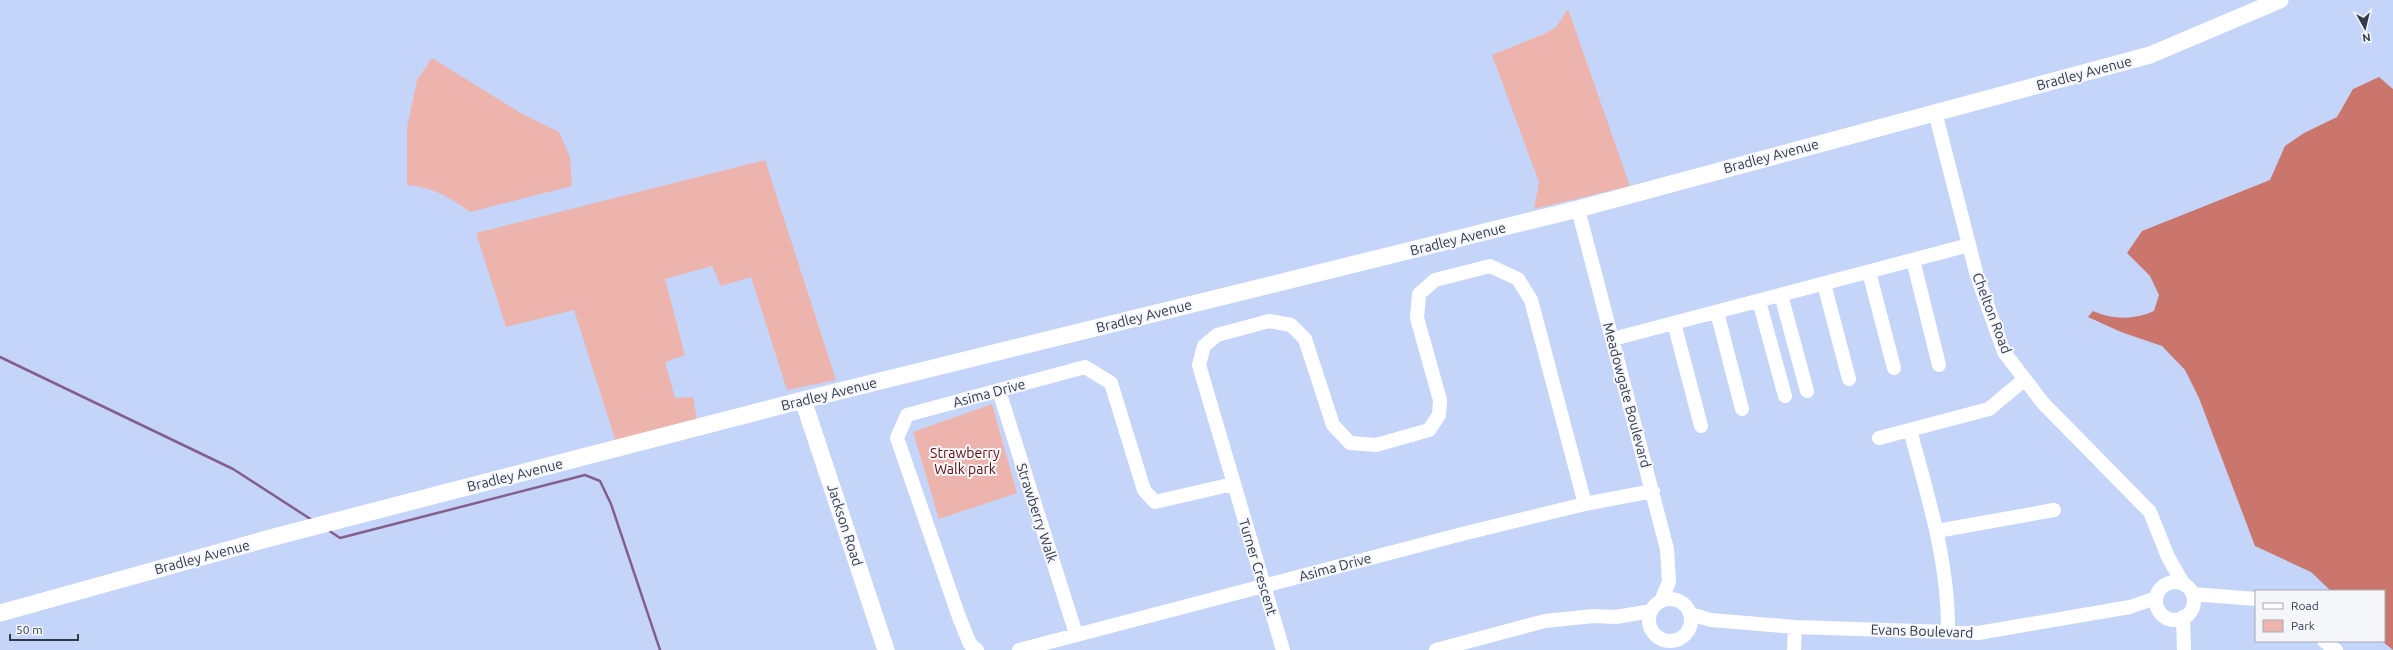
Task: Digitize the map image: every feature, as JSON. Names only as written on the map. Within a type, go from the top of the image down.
[{"type":"main road","name":"Bradley Avenue","points":[[0,612],[274,537],[803,400],[1578,209],[2150,55],[2280,0]]},
{"type":"main road","name":"Jackson Road","points":[[803,400],[886,650]]},
{"type":"street","name":"Chelton Road","points":[[1936,112],[1977,276],[2004,352],[2043,403],[2150,512],[2168,557],[2183,584]]},
{"type":"street","name":"Meadowgate Boulevard","points":[[1578,209],[1653,491],[1667,549],[1669,582],[1679,601]]},
{"type":"street","points":[[1613,339],[1969,245]]},
{"type":"street","points":[[1913,260],[1939,366]]},
{"type":"street","name":"Turner Crescent","points":[[1283,650],[1199,365],[1204,346],[1217,335],[1269,321],[1291,325],[1305,339],[1333,425],[1350,443],[1376,445],[1429,430],[1439,415],[1440,400],[1417,318],[1419,294],[1435,280],[1490,266],[1518,280],[1530,300],[1585,504]]},
{"type":"street","points":[[1869,272],[1894,368]]},
{"type":"street","points":[[1824,284],[1849,379]]},
{"type":"street","points":[[1781,295],[1807,391]]},
{"type":"street","points":[[1759,300],[1785,396]]},
{"type":"street","points":[[1717,312],[1742,409]]},
{"type":"street","points":[[1674,323],[1701,426]]},
{"type":"street","name":"Asima Drive","points":[[977,650],[970,644],[959,617],[897,438],[907,415],[1085,367],[1111,383],[1144,490],[1155,502],[1233,484]]},
{"type":"street","points":[[1879,438],[1989,409],[2025,379]]},
{"type":"street","name":"Strawberry Walk","points":[[999,391],[1076,634]]},
{"type":"street","points":[[1910,430],[1937,531],[1948,600],[1948,632]]},
{"type":"street","name":"Asima Drive","points":[[1018,650],[1585,504],[1653,491]]},
{"type":"street","points":[[1937,531],[2054,510]]},
{"type":"street","name":"Chelton Road","points":[[2164,585],[2168,557]]},
{"type":"street","name":"Meadowgate Boulevard","points":[[1654,612],[1669,582]]},
{"type":"street","points":[[2184,646],[2157,602],[2164,585],[2173,582],[2183,584],[2193,594],[2255,599]]},
{"type":"street","points":[[2184,646],[2188,613],[2193,594]]},
{"type":"street","points":[[2167,618],[2177,619],[2217,595]]},
{"type":"street","points":[[1436,650],[1545,621],[1594,616],[1616,617],[1654,612],[1668,599],[1679,601],[1690,619],[1685,635],[1669,645],[1652,631],[1654,612]]},
{"type":"street","name":"Evans Boulevard","points":[[1690,619],[1795,627],[1978,633],[2157,602]]},
{"type":"street","points":[[1794,650],[1795,627]]},
{"type":"street","points":[[2325,642],[2336,650]]},
{"type":"green space","points":[[1568,9],[1630,186],[1534,209],[1539,182],[1492,55],[1544,34],[1556,27]]},
{"type":"green space","points":[[432,58],[519,112],[559,132],[570,157],[572,186],[470,212],[455,201],[433,191],[417,186],[407,185],[407,128],[417,80]]},
{"type":"green space","points":[[765,160],[836,380],[787,390],[751,277],[721,286],[712,266],[665,279],[685,355],[665,362],[675,398],[693,397],[697,419],[616,442],[574,310],[506,327],[476,233]]},
{"type":"green space","name":"Strawberry Walk park","points":[[992,404],[1017,493],[939,519],[913,432]]},
{"type":"shaded area","points":[[2379,77],[2393,89],[2393,650],[2383,642],[2385,642],[2385,590],[2330,590],[2311,572],[2255,546],[2199,398],[2185,370],[2162,346],[2121,332],[2088,317],[2093,311],[2108,316],[2124,318],[2139,316],[2154,311],[2159,295],[2150,276],[2127,253],[2142,231],[2270,180],[2285,146],[2304,133],[2337,117],[2353,89]]},
{"type":"waterway","points":[[0,357],[233,469],[312,520]]},
{"type":"waterway","points":[[328,530],[340,538],[585,475],[600,481],[611,504],[660,650]]}]
